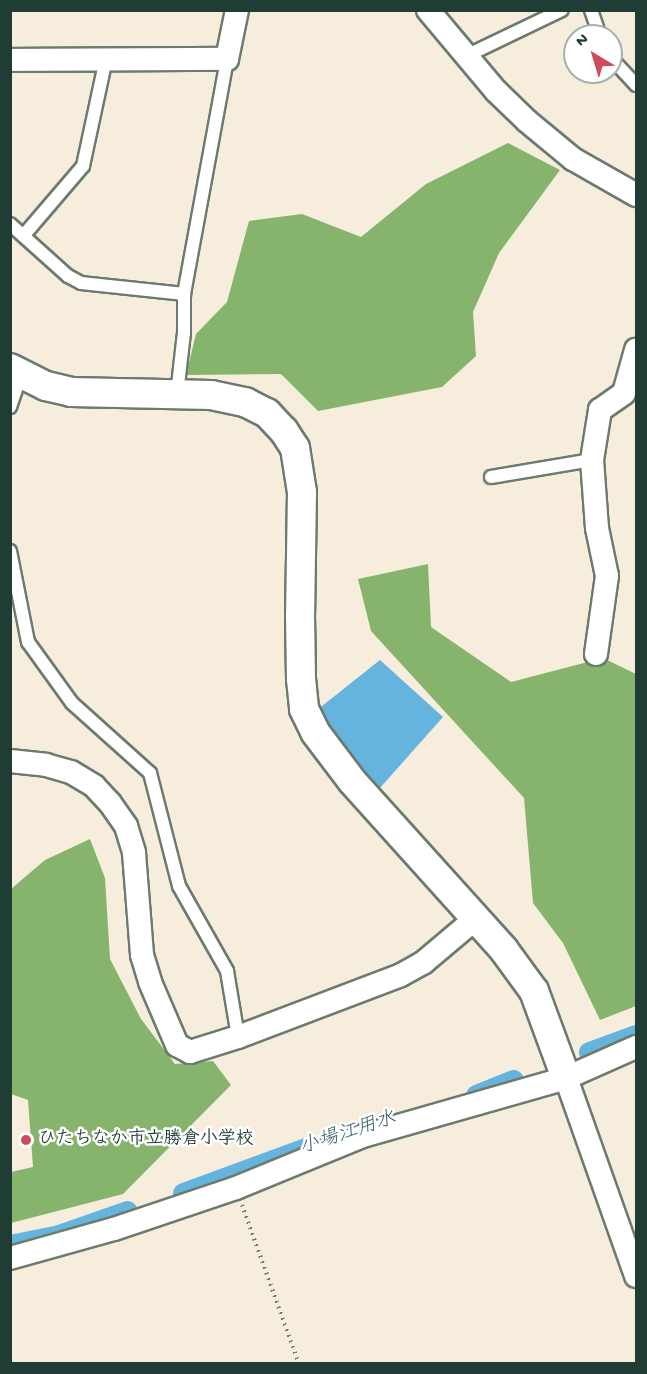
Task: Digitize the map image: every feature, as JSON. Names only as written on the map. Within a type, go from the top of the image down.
[{"type":"street","points":[[10,60],[228,58],[237,10]]},
{"type":"street","points":[[428,10],[496,91],[573,159],[636,195]]},
{"type":"street","points":[[596,654],[607,576],[597,528],[592,460],[600,410],[630,395],[636,350]]},
{"type":"street","points":[[16,371],[45,386],[71,392],[211,395],[245,402],[267,413],[295,448],[302,492],[300,637],[304,709],[315,732],[352,781],[504,950],[534,991],[636,1276]]},
{"type":"street","points":[[10,761],[46,765],[71,772],[93,786],[110,803],[126,826],[134,853],[142,955],[150,982],[177,1045],[190,1052],[238,1037],[401,975],[424,962],[475,919]]},
{"type":"street","points":[[10,1258],[114,1229],[236,1188],[363,1136],[566,1078],[636,1047]]},
{"type":"lane","points":[[466,56],[562,10]]},
{"type":"lane","points":[[177,394],[184,333],[184,294],[228,58]]},
{"type":"lane","points":[[24,235],[83,166],[106,59]]},
{"type":"lane","points":[[623,71],[636,85]]},
{"type":"lane","points":[[10,224],[68,276],[81,283],[184,294]]},
{"type":"lane","points":[[10,407],[16,371]]},
{"type":"lane","points":[[491,477],[592,460]]},
{"type":"lane","points":[[10,551],[28,642],[72,703],[150,773],[179,886],[227,971],[238,1037]]},
{"type":"path","points":[[236,1188],[299,1364]]},
{"type":"green space","points":[[508,143],[560,170],[499,253],[473,312],[476,356],[442,387],[318,411],[281,374],[186,375],[196,334],[227,302],[249,221],[302,214],[361,237],[426,184]]},
{"type":"green space","points":[[428,564],[431,627],[511,682],[603,658],[636,674],[636,1006],[600,1020],[563,943],[533,903],[524,798],[371,631],[358,579]]},
{"type":"green space","points":[[90,839],[105,878],[110,959],[141,1019],[175,1064],[213,1061],[231,1085],[123,1194],[11,1223],[11,1172],[33,1167],[28,1100],[11,1094],[11,889],[45,860]]},
{"type":"water","points":[[380,660],[443,717],[379,789],[317,710]]},
{"type":"waterway","name":"小場江用水","points":[[589,1052],[636,1035]]},
{"type":"waterway","name":"小場江用水","points":[[476,1095],[513,1080]]},
{"type":"waterway","name":"小場江用水","points":[[183,1193],[309,1147]]},
{"type":"waterway","name":"小場江用水","points":[[10,1245],[59,1235],[127,1211]]},
{"type":"place","name":"ひたちなか市立勝倉小学校","points":[[26,1140]]}]
